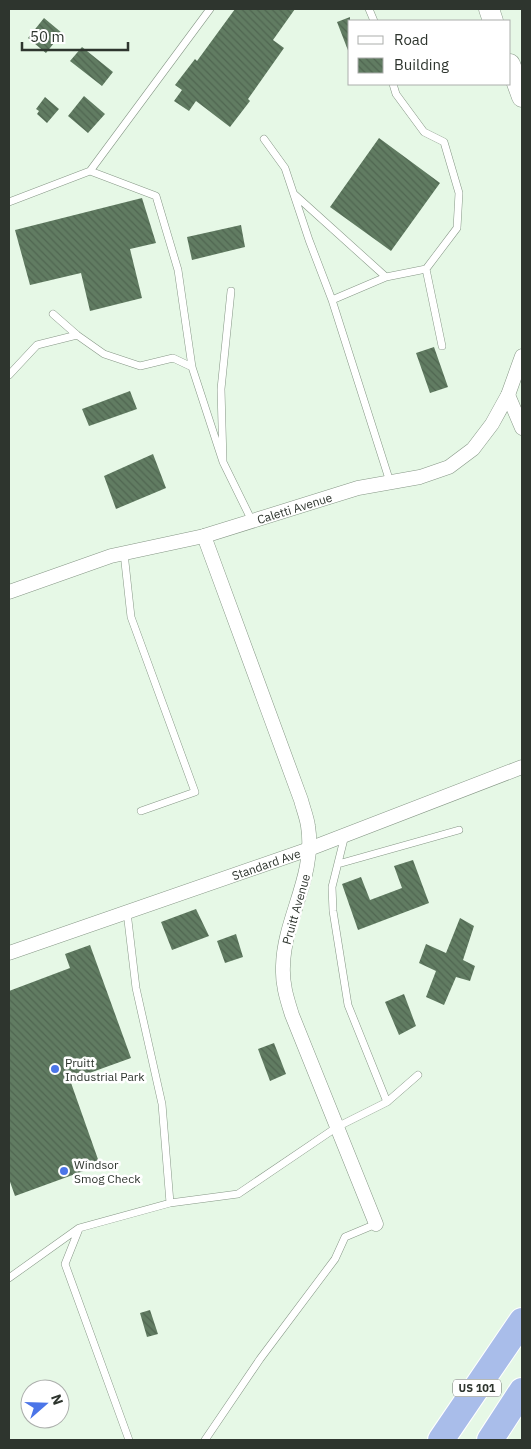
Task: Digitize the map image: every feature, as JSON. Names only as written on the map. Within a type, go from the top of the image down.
[{"type":"highway","name":"US 101","points":[[441,1440],[521,1322]]},
{"type":"highway","name":"US 101","points":[[490,1440],[522,1391]]},
{"type":"main road","points":[[511,67],[522,97]]},
{"type":"street","name":"Caletti Avenue","points":[[9,592],[111,556],[204,536],[358,488],[420,477],[449,467],[473,450],[492,424],[508,395],[522,356]]},
{"type":"street","points":[[508,395],[522,428]]},
{"type":"street","name":"Pruitt Avenue","points":[[204,536],[301,800],[308,826],[307,872],[285,942],[282,966],[284,988],[292,1015],[376,1224]]},
{"type":"street","name":"Standard Ave","points":[[9,954],[308,849],[522,767]]},
{"type":"lane","points":[[9,202],[90,171],[210,9]]},
{"type":"lane","points":[[332,300],[386,277],[426,269],[457,228],[459,193],[444,142],[424,132],[396,94],[393,85]]},
{"type":"lane","points":[[264,139],[285,168],[309,240],[332,300],[390,482]]},
{"type":"lane","points":[[90,171],[156,196],[178,270],[192,368],[223,462],[252,521]]},
{"type":"lane","points":[[293,194],[386,277]]},
{"type":"lane","points":[[426,269],[442,346]]},
{"type":"lane","points":[[223,462],[221,389],[231,291]]},
{"type":"lane","points":[[53,314],[76,336],[104,354],[140,366],[172,358],[192,368]]},
{"type":"lane","points":[[9,375],[37,345],[76,336]]},
{"type":"lane","points":[[124,553],[131,617],[195,792],[141,811]]},
{"type":"lane","points":[[338,864],[459,830]]},
{"type":"lane","points":[[345,835],[332,887],[333,911],[348,1005],[387,1102]]},
{"type":"lane","points":[[128,912],[136,988],[162,1104],[170,1203]]},
{"type":"lane","points":[[9,1278],[79,1228],[170,1203],[238,1194],[337,1127],[387,1102],[418,1075]]},
{"type":"lane","points":[[205,1440],[260,1359],[335,1259],[345,1237],[376,1224]]},
{"type":"lane","points":[[79,1228],[65,1264],[129,1440]]},
{"type":"building","points":[[235,9],[295,9],[273,40],[284,48],[248,99],[250,101],[230,127],[196,101],[189,111],[174,101],[182,90],[175,85],[195,59],[197,61]]},
{"type":"building","points":[[350,17],[350,20],[348,20],[348,50],[337,22]]},
{"type":"building","points":[[44,18],[62,33],[46,53],[28,38]]},
{"type":"building","points":[[82,47],[113,72],[102,86],[70,61]]},
{"type":"building","points":[[84,96],[105,114],[88,133],[68,116]]},
{"type":"building","points":[[45,97],[59,109],[47,123],[37,114],[39,111],[36,109]]},
{"type":"building","points":[[379,138],[440,183],[391,251],[330,207]]},
{"type":"building","points":[[142,198],[156,243],[130,249],[142,298],[90,311],[81,273],[30,285],[15,230]]},
{"type":"building","points":[[241,225],[245,247],[192,260],[187,237]]},
{"type":"building","points":[[434,347],[448,387],[430,393],[416,353]]},
{"type":"building","points":[[130,391],[137,409],[89,426],[82,409]]},
{"type":"building","points":[[153,454],[166,488],[116,509],[104,476]]},
{"type":"building","points":[[413,860],[429,903],[358,930],[342,884],[361,877],[370,900],[402,888],[394,866]]},
{"type":"building","points":[[196,909],[209,936],[172,950],[161,922]]},
{"type":"building","points":[[460,918],[474,926],[463,960],[475,966],[470,981],[456,977],[444,1005],[426,997],[436,971],[419,963],[426,944],[446,953]]},
{"type":"building","points":[[236,934],[243,957],[225,963],[217,941]]},
{"type":"building","name":"Pruitt Industrial Park","points":[[90,945],[131,1058],[70,1080],[100,1165],[15,1196],[9,1179],[9,991],[70,968],[65,954]]},
{"type":"building","points":[[404,994],[416,1026],[399,1035],[385,1002]]},
{"type":"building","points":[[274,1043],[286,1074],[270,1081],[258,1049]]},
{"type":"building","points":[[150,1310],[158,1334],[147,1337],[140,1313]]},
{"type":"place","name":"Pruitt Industrial Park","points":[[55,1069]]},
{"type":"place","name":"Windsor Smog Check","points":[[64,1171]]}]
